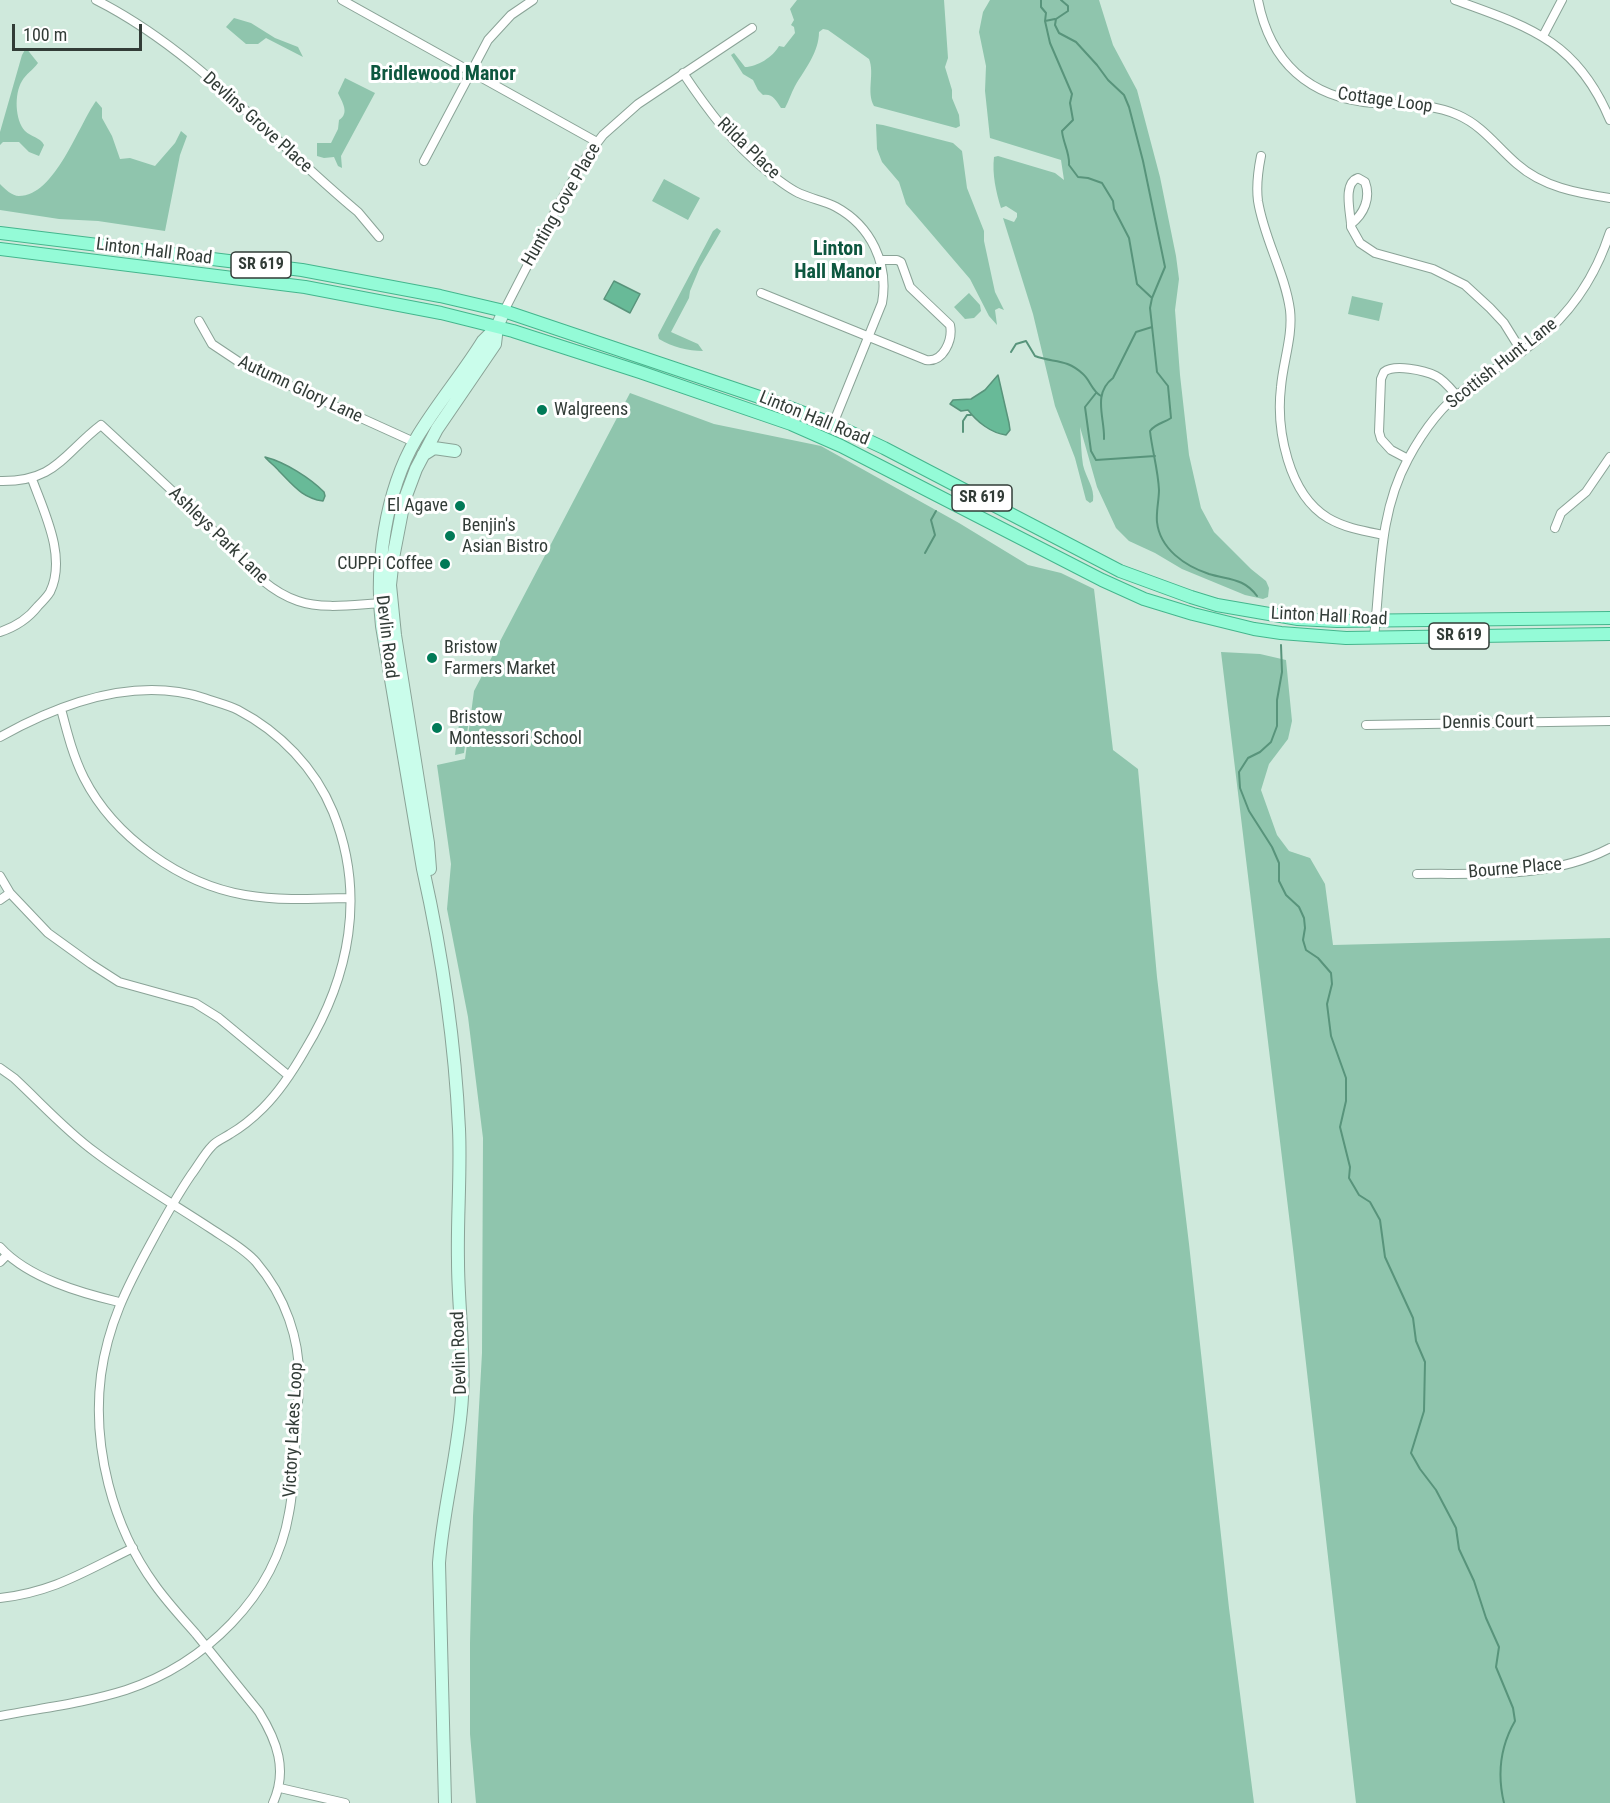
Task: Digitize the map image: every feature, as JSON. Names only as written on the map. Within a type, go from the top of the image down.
[{"type":"main road","name":"Linton Hall Road","points":[[0,233],[302,270],[440,296],[504,311],[833,424],[894,453],[1120,571],[1191,597],[1252,612],[1298,619],[1376,621],[1610,618]]},
{"type":"main road","name":"Linton Hall Road","points":[[0,249],[305,287],[441,313],[497,327],[640,372],[801,429],[841,446],[1102,580],[1144,599],[1254,629],[1346,638],[1610,634]]},
{"type":"main road","name":"Devlin Road","points":[[385,603],[404,501],[423,455],[442,421],[495,344],[497,327],[504,311]]},
{"type":"main road","name":"Devlin Road","points":[[445,1803],[439,1563],[444,1512],[457,1444],[463,1394],[458,1258],[460,1164],[456,1080],[451,1028],[431,904],[429,843],[385,603],[380,561],[399,478],[414,442],[483,341],[497,327]]},
{"type":"main road","points":[[423,455],[435,448],[455,452],[443,436],[442,421]]},
{"type":"street","name":"Devlins Grove Place","points":[[96,0],[139,25],[197,68],[358,212],[379,237]]},
{"type":"street","points":[[342,0],[353,3],[470,72],[597,142]]},
{"type":"street","points":[[424,161],[481,51],[499,27],[533,0]]},
{"type":"street","name":"Cottage Loop","points":[[1258,0],[1261,18],[1274,47],[1292,69],[1314,87],[1357,101],[1426,105],[1457,114],[1482,129],[1508,156],[1531,174],[1561,188],[1610,198]]},
{"type":"street","points":[[1455,0],[1511,20],[1543,36],[1569,57],[1594,87],[1610,120]]},
{"type":"street","points":[[1543,36],[1562,0]]},
{"type":"street","name":"Hunting Cove Place","points":[[504,311],[559,204],[597,142],[616,121],[638,104],[752,28]]},
{"type":"street","name":"Rilda Place","points":[[683,73],[717,121],[750,157],[799,194],[828,203],[846,213],[868,238],[881,260],[885,289],[882,303],[833,424]]},
{"type":"street","points":[[1260,156],[1257,178],[1261,216],[1286,290],[1290,314],[1291,329],[1280,389],[1287,457],[1298,487],[1315,509],[1341,525],[1384,536]]},
{"type":"street","points":[[1351,224],[1363,212],[1368,195],[1365,182],[1358,178],[1349,184],[1351,224],[1360,243],[1375,253],[1433,269],[1465,285],[1504,323],[1522,352]]},
{"type":"street","name":"Scottish Hunt Lane","points":[[1374,637],[1384,536],[1393,494],[1408,459],[1435,418],[1457,396],[1522,352],[1554,325],[1576,300],[1599,262],[1610,232]]},
{"type":"street","points":[[761,293],[931,361],[941,356],[951,334],[950,325],[910,287],[901,262],[881,260]]},
{"type":"street","name":"Autumn Glory Lane","points":[[199,321],[212,344],[236,360],[414,442]]},
{"type":"street","points":[[1408,459],[1385,445],[1379,432],[1381,379],[1384,372],[1393,367],[1427,373],[1443,381],[1457,396]]},
{"type":"street","name":"Ashleys Park Lane","points":[[32,479],[53,468],[101,425],[219,536],[251,571],[271,587],[299,602],[315,604],[385,603]]},
{"type":"street","points":[[1555,528],[1562,513],[1586,492],[1610,457]]},
{"type":"street","points":[[0,481],[32,479],[48,523],[56,570],[50,592],[32,614],[13,628],[0,632]]},
{"type":"street","points":[[0,737],[28,721],[105,695],[149,689],[196,696],[236,709],[270,730],[301,758],[326,796],[342,836],[350,874],[348,943],[335,992],[316,1032],[289,1076],[262,1109],[244,1125],[212,1145],[172,1203],[119,1302],[110,1328],[101,1375],[99,1413],[102,1448],[111,1492],[133,1548],[154,1584],[268,1726],[276,1745],[280,1770],[280,1788],[273,1803]]},
{"type":"street","points":[[61,709],[70,743],[85,779],[107,811],[137,843],[167,865],[202,883],[244,895],[302,900],[350,898]]},
{"type":"street","name":"Dennis Court","points":[[1366,725],[1610,721]]},
{"type":"street","name":"Bourne Place","points":[[1418,874],[1540,871],[1571,864],[1610,848]]},
{"type":"street","points":[[0,876],[10,893],[48,933],[91,964],[119,982],[195,1003],[219,1018],[289,1076]]},
{"type":"street","points":[[0,900],[10,893]]},
{"type":"street","name":"Victory Lakes Loop","points":[[0,1068],[14,1078],[94,1152],[255,1260],[287,1311],[297,1347],[299,1383],[294,1478],[289,1514],[280,1547],[252,1600],[206,1647],[155,1678],[125,1690],[91,1699],[0,1716]]},
{"type":"street","points":[[0,1247],[7,1255],[39,1274],[81,1293],[119,1302]]},
{"type":"street","points":[[0,1262],[7,1255]]},
{"type":"street","points":[[0,1598],[38,1591],[72,1580],[133,1548]]},
{"type":"street","points":[[280,1788],[345,1803]]},
{"type":"shaded area","points":[[797,0],[944,0],[948,58],[945,67],[960,126],[956,128],[874,106],[871,95],[869,59],[828,30],[823,29],[819,32],[814,53],[785,108],[781,108],[771,96],[763,95],[753,80],[743,74],[731,55],[734,53],[745,67],[750,67],[769,57],[779,46],[784,47],[795,33],[791,25],[794,20],[790,9]]},
{"type":"shaded area","points":[[990,0],[1099,0],[1113,45],[1137,90],[1160,177],[1176,256],[1179,279],[1175,310],[1180,375],[1189,455],[1201,508],[1214,532],[1266,581],[1269,588],[1268,597],[1263,599],[1245,595],[1182,569],[1129,541],[1116,528],[1097,487],[1080,427],[1083,465],[1092,487],[1093,496],[1093,501],[1090,503],[1086,500],[1075,458],[1055,406],[1033,314],[1003,218],[1014,222],[1017,213],[1006,206],[1001,208],[994,176],[994,157],[998,156],[1055,173],[1064,180],[1061,160],[990,138],[985,91],[986,66],[979,32],[983,12]]},
{"type":"shaded area","points":[[234,18],[251,23],[275,38],[298,47],[303,57],[266,38],[258,44],[246,44],[226,27]]},
{"type":"shaded area","points":[[26,48],[38,63],[19,86],[18,114],[25,131],[44,145],[39,156],[29,152],[19,142],[3,142],[0,145],[0,132]]},
{"type":"shaded area","points":[[345,78],[375,93],[341,156],[342,168],[338,166],[334,157],[317,156],[317,143],[331,143],[338,129],[339,120],[345,111],[338,93]]},
{"type":"shaded area","points":[[96,101],[102,108],[102,118],[112,136],[120,159],[130,158],[155,166],[175,143],[181,131],[187,136],[180,155],[165,231],[0,210],[0,184],[16,196],[32,193],[44,185],[64,158]]},
{"type":"shaded area","points":[[876,124],[953,143],[962,151],[967,188],[984,231],[995,292],[1004,310],[999,308],[995,310],[997,325],[989,316],[970,279],[906,204],[899,182],[882,162],[877,149]]},
{"type":"shaded area","points":[[664,179],[700,198],[688,220],[652,201]]},
{"type":"shaded area","points":[[717,228],[721,231],[700,267],[689,298],[671,332],[698,344],[703,351],[669,344],[659,339],[658,335],[713,231]]},
{"type":"shaded area","points":[[614,281],[640,294],[630,313],[604,299]]},
{"type":"shaded area","points":[[969,293],[980,305],[981,311],[974,318],[965,319],[954,307]]},
{"type":"shaded area","points":[[1352,296],[1383,303],[1379,321],[1348,314]]},
{"type":"shaded area","points":[[998,375],[1010,430],[1006,435],[985,426],[968,410],[961,411],[950,404],[953,400],[971,399],[985,390]]},
{"type":"shaded area","points":[[630,393],[714,424],[821,446],[959,523],[1028,565],[1061,573],[1094,589],[1113,750],[1138,769],[1157,977],[1229,1608],[1254,1803],[476,1803],[470,1734],[470,1643],[473,1516],[482,1353],[483,1138],[468,1017],[447,909],[451,864],[437,765],[465,759],[474,691]]},
{"type":"shaded area","points":[[265,457],[297,471],[312,481],[324,492],[323,501],[309,497],[298,490]]},
{"type":"shaded area","points":[[1221,652],[1260,654],[1286,660],[1292,721],[1288,739],[1269,764],[1261,790],[1277,835],[1289,851],[1310,858],[1325,884],[1333,945],[1610,938],[1610,1803],[1356,1803],[1293,1249]]},
{"type":"shaded area","points":[[470,713],[464,753],[455,755],[458,716]]},
{"type":"waterway","points":[[1041,0],[1041,7],[1046,13],[1045,21]]},
{"type":"waterway","points":[[1061,0],[1068,6],[1068,11],[1056,19],[1055,25],[1059,33],[1076,42],[1124,95],[1129,107],[1143,161],[1165,267],[1150,308],[1157,372],[1168,386],[1171,418],[1150,431],[1158,482],[1159,532],[1168,548],[1183,561],[1209,574],[1241,583],[1257,596]]},
{"type":"waterway","points":[[1055,19],[1045,21],[1050,43],[1072,94],[1070,103],[1073,120],[1062,131],[1069,165],[1078,177],[1102,183],[1113,201],[1114,209],[1129,238],[1137,284],[1152,298]]},
{"type":"waterway","points":[[1104,439],[1101,407],[1103,391],[1113,378],[1136,332],[1152,327]]},
{"type":"waterway","points":[[1011,352],[1016,344],[1026,341],[1035,356],[1065,363],[1077,369],[1101,396]]},
{"type":"waterway","points":[[1096,393],[1085,407],[1091,451],[1096,460],[1155,456]]},
{"type":"waterway","points":[[963,432],[963,421],[967,415],[971,415]]},
{"type":"waterway","points":[[925,553],[935,535],[931,520],[936,511]]},
{"type":"waterway","points":[[1281,645],[1282,672],[1277,700],[1277,726],[1271,742],[1260,752],[1248,758],[1239,772],[1240,788],[1249,811],[1272,847],[1279,863],[1279,881],[1286,895],[1299,907],[1304,918],[1303,940],[1306,950],[1318,958],[1331,973],[1332,984],[1327,1004],[1331,1036],[1346,1078],[1346,1101],[1340,1127],[1350,1167],[1349,1178],[1359,1195],[1370,1202],[1380,1220],[1385,1257],[1413,1318],[1416,1341],[1425,1362],[1424,1411],[1411,1453],[1436,1490],[1456,1528],[1459,1549],[1499,1647],[1496,1667],[1513,1708],[1515,1721],[1506,1741],[1500,1771],[1504,1803]]},
{"type":"place","name":"Walgreens","points":[[542,410]]},
{"type":"place","name":"El Agave","points":[[460,506]]},
{"type":"place","name":"Benjin's Asian Bistro","points":[[450,536]]},
{"type":"place","name":"CUPPi Coffee","points":[[445,564]]},
{"type":"place","name":"Bristow Farmers Market","points":[[432,658]]},
{"type":"place","name":"Bristow Montessori School","points":[[437,728]]},
{"type":"district","name":"Bridlewood Manor","points":[[443,75]]},
{"type":"district","name":"Linton Hall Manor","points":[[838,262]]}]
